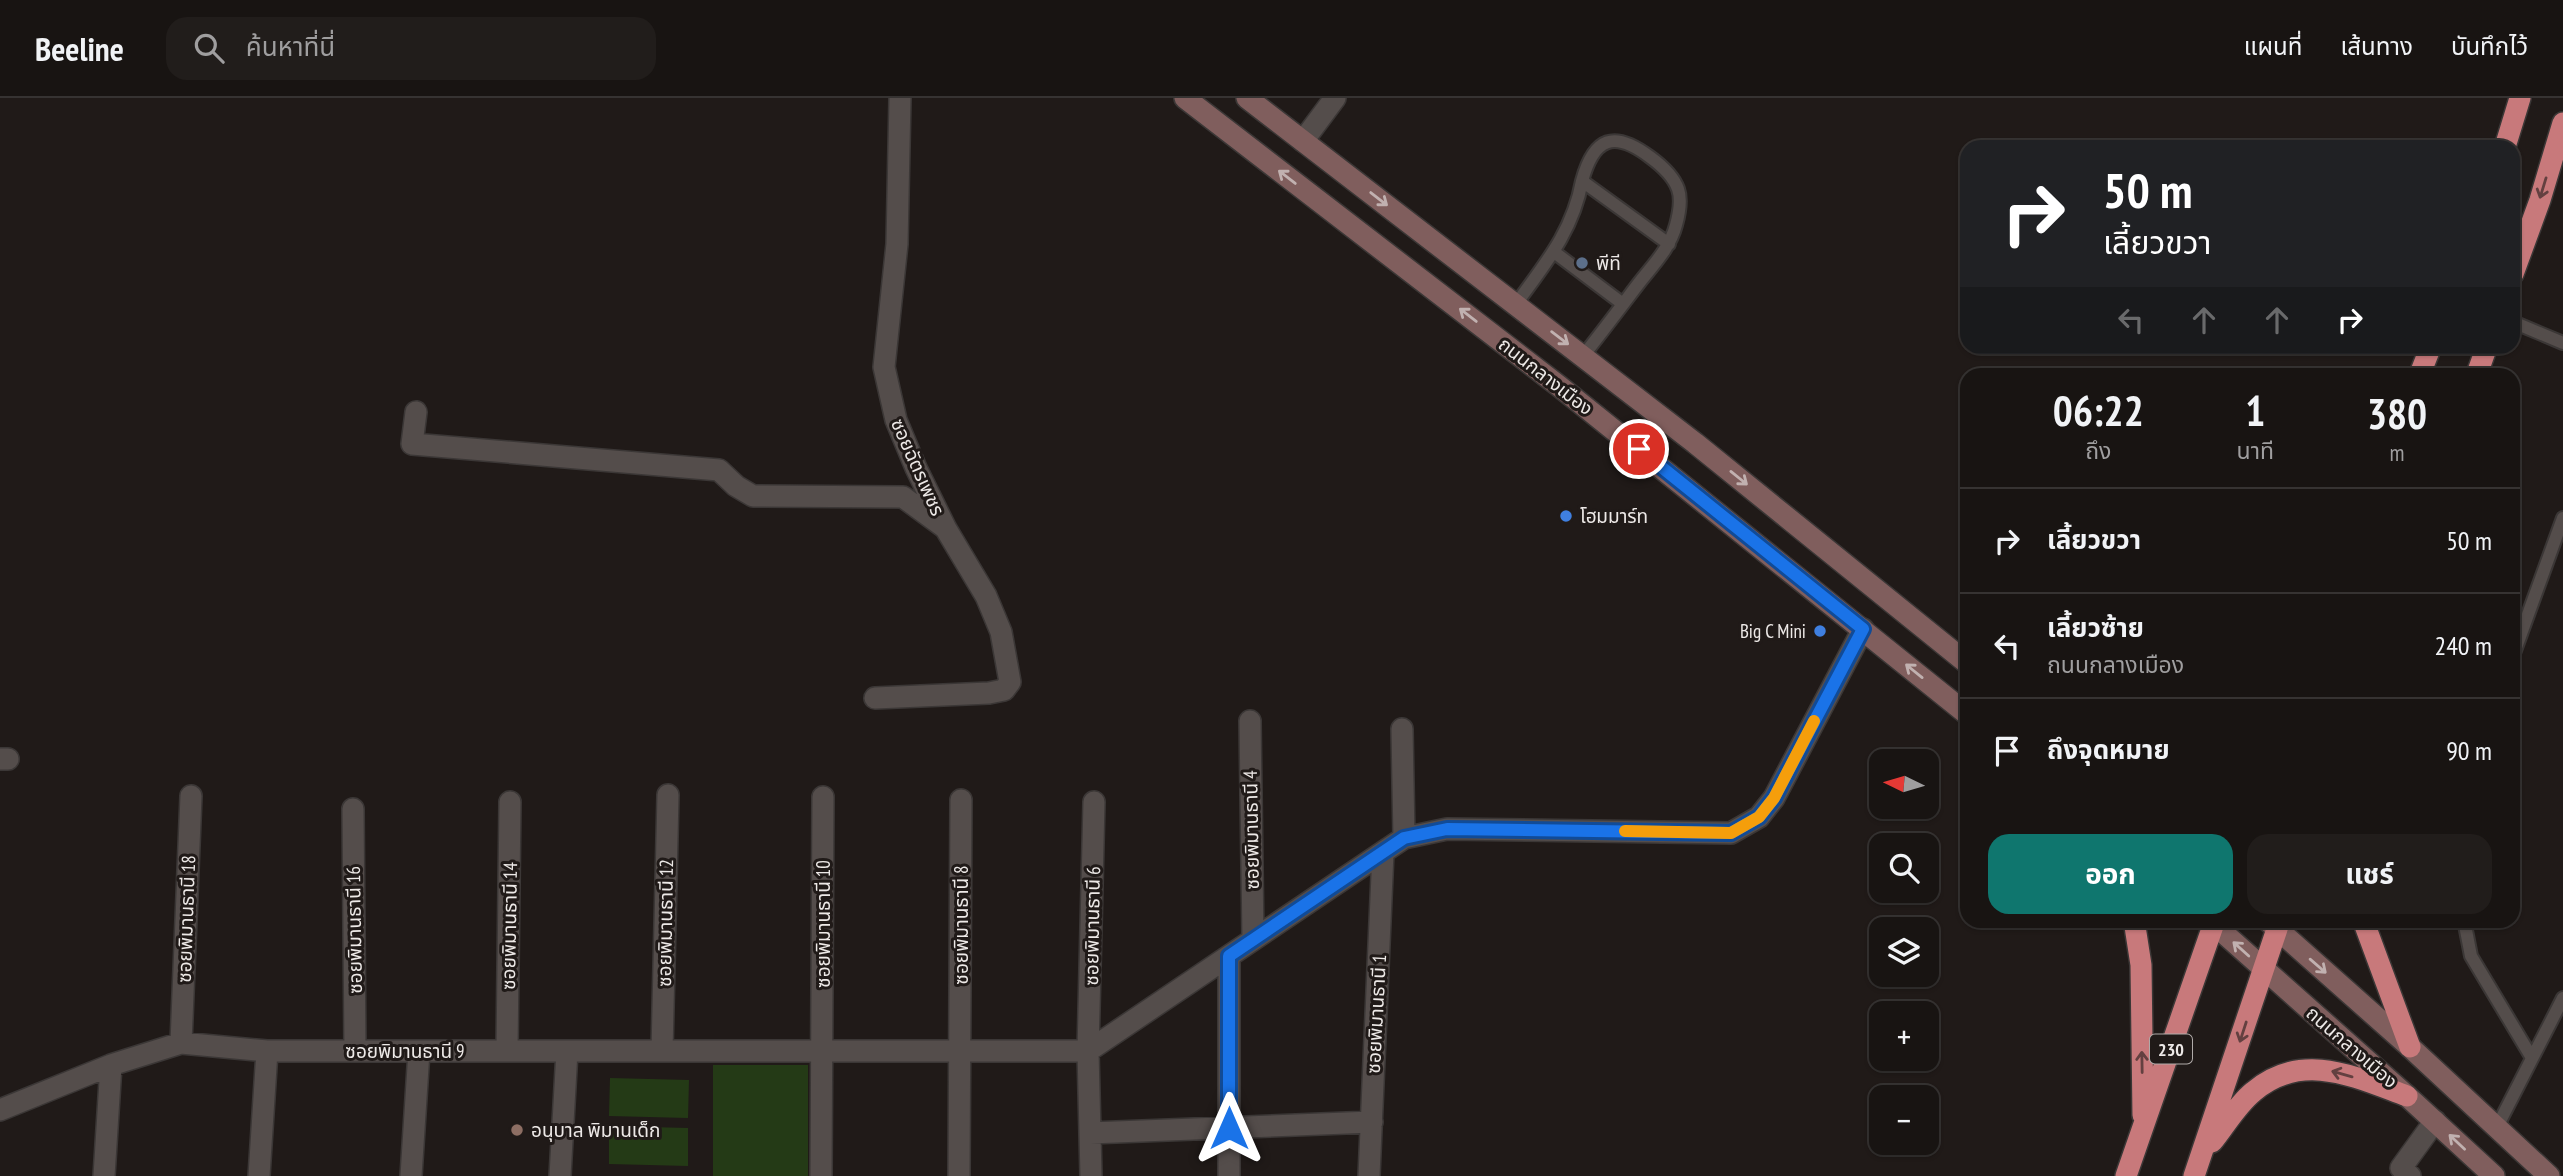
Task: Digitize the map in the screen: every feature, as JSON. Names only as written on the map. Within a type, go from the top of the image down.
[{"type":"highway","points":[[2507,140],[2520,98]]},
{"type":"highway","points":[[2520,255],[2563,123]]},
{"type":"highway","points":[[2135,928],[2141,965],[2143,1131]]},
{"type":"highway","name":"230","points":[[2126,1176],[2211,928]]},
{"type":"highway","points":[[2194,1176],[2264,969],[2274,928]]},
{"type":"highway","points":[[2366,928],[2410,1047]]},
{"type":"highway","points":[[2203,1153],[2252,1092],[2274,1079],[2296,1071],[2318,1068],[2341,1072],[2421,1108]]},
{"type":"main road","name":"ถนนกลางเมือง","points":[[1185,98],[1559,386],[1960,708]]},
{"type":"main road","name":"ถนนกลางเมือง","points":[[1247,98],[1716,460],[1960,657]]},
{"type":"main road","points":[[1559,386],[1583,356]]},
{"type":"main road","name":"ถนนกลางเมือง","points":[[2220,928],[2494,1176]]},
{"type":"main road","name":"ถนนกลางเมือง","points":[[2280,928],[2549,1176]]},
{"type":"street","name":"ซอยฉัตรเพชร","points":[[875,698],[989,693],[1003,690],[1010,682],[1001,632],[986,596],[946,528],[896,420],[884,367],[897,244],[900,98]]},
{"type":"street","points":[[1303,141],[1335,98]]},
{"type":"street","points":[[416,412],[412,444],[719,470],[753,496],[903,497],[946,528]]},
{"type":"street","points":[[1088,1051],[1404,838],[1447,829],[1731,833],[1759,817],[1774,798],[1863,629]]},
{"type":"street","name":"ซอยพิมานธานี 4","points":[[1250,720],[1253,940]]},
{"type":"street","points":[[1402,729],[1404,838]]},
{"type":"street","name":"ซอยพิมานธานี 12","points":[[662,1051],[668,795]]},
{"type":"street","name":"ซอยพิมานธานี 18","points":[[181,1043],[191,796]]},
{"type":"street","name":"ซอยพิมานธานี 10","points":[[821,1176],[823,797]]},
{"type":"street","name":"ซอยพิมานธานี 8","points":[[959,1176],[961,800]]},
{"type":"street","name":"ซอยพิมานธานี 14","points":[[507,1051],[510,802]]},
{"type":"street","name":"ซอยพิมานธานี 6","points":[[1091,1176],[1088,1051],[1094,802]]},
{"type":"street","name":"ซอยพิมานธานี 16","points":[[353,808],[355,1051]]},
{"type":"street","name":"ซอยพิมานธานี 1","points":[[1369,1176],[1383,852]]},
{"type":"street","points":[[1229,956],[1229,1176]]},
{"type":"street","name":"ซอยพิมานธานี 9","points":[[0,1110],[111,1065],[181,1043],[267,1051],[1088,1051]]},
{"type":"street","points":[[259,1176],[267,1051]]},
{"type":"street","points":[[411,1176],[419,1051]]},
{"type":"street","points":[[560,1176],[567,1051]]},
{"type":"street","points":[[104,1176],[111,1065]]},
{"type":"street","points":[[2410,1176],[2401,1168],[2421,1108]]},
{"type":"street","points":[[1090,1133],[1372,1122]]},
{"type":"lane","points":[[1516,304],[1554,252],[1570,223],[1592,155],[1606,142],[1615,139],[1625,141],[1649,156],[1664,168],[1678,189],[1679,214],[1669,244],[1583,356]]},
{"type":"lane","points":[[1582,181],[1669,244]]},
{"type":"lane","points":[[1554,252],[1623,304]]},
{"type":"lane","points":[[2520,325],[2563,343]]},
{"type":"lane","points":[[2520,637],[2563,518]]},
{"type":"lane","points":[[2466,928],[2471,956],[2532,1058]]},
{"type":"lane","points":[[2497,1127],[2563,998]]},
{"type":"green space","points":[[713,1065],[808,1065],[808,1176],[713,1176]]},
{"type":"green space","points":[[610,1078],[689,1080],[688,1118],[609,1116]]},
{"type":"green space","points":[[609,1126],[688,1128],[688,1166],[609,1164]]},
{"type":"slow traffic","points":[[1625,831],[1731,833],[1759,817],[1774,798],[1814,721]]},
{"type":"place","name":"พีที","points":[[1582,263]]},
{"type":"place","name":"โฮมมาร์ท","points":[[1566,516]]},
{"type":"place","name":"Big C Mini","points":[[1820,631]]},
{"type":"place","name":"อนุบาล พิมานเด็ก","points":[[517,1130]]},
{"type":"route","points":[[1229,1128],[1229,956],[1404,838],[1447,829],[1731,833],[1759,817],[1774,798],[1863,629],[1639,449]]}]
